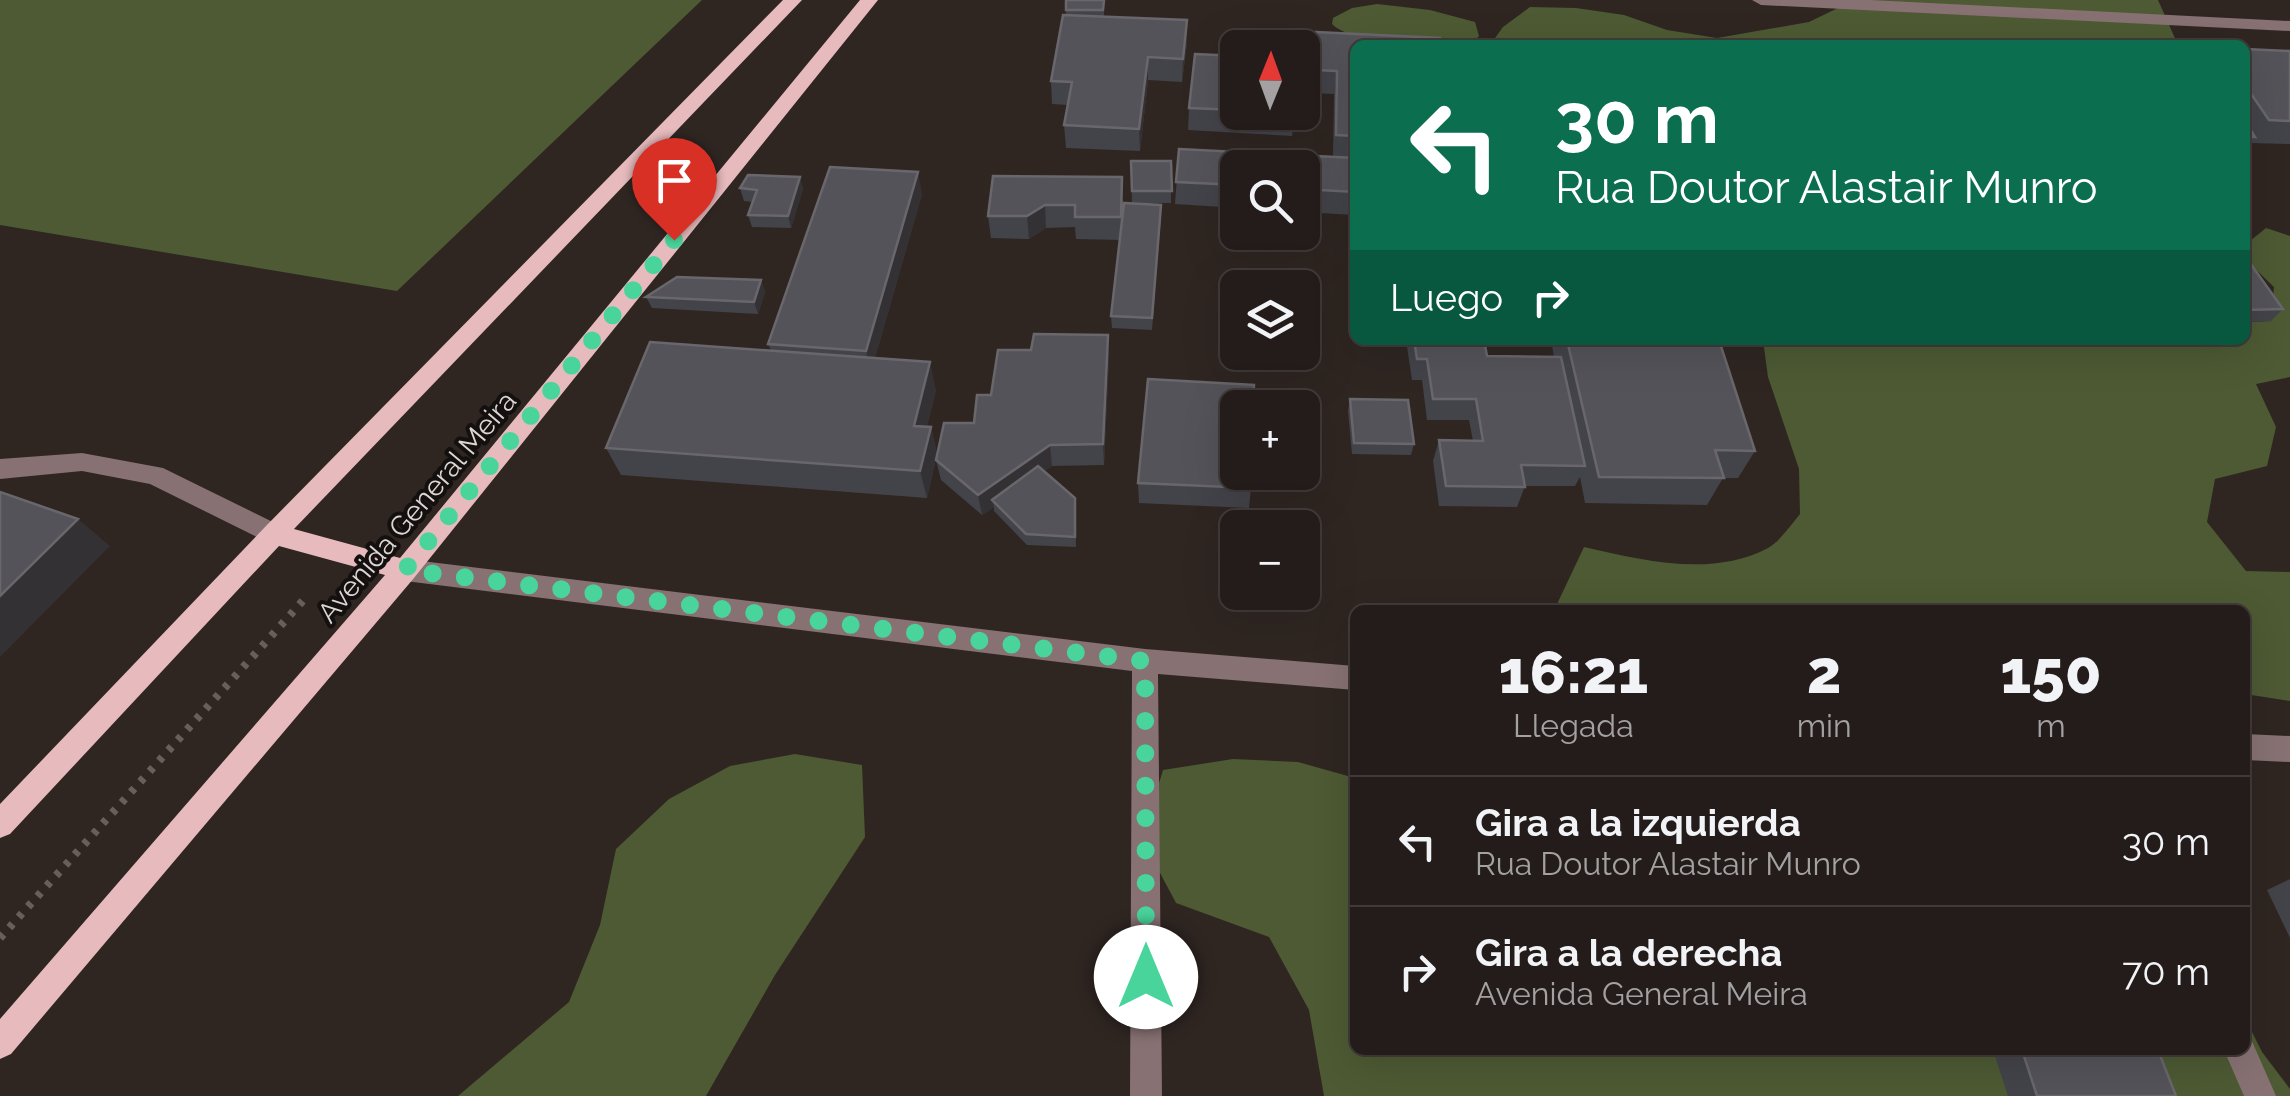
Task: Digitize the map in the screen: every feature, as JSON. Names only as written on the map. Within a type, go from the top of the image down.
[{"type":"main road","points":[[0,824],[274,534],[793,0]]},
{"type":"main road","name":"Avenida General Meira","points":[[0,1043],[405,570],[869,0]]},
{"type":"main road","points":[[274,534],[405,570]]},
{"type":"street","points":[[1761,0],[2290,26]]},
{"type":"street","points":[[0,469],[82,462],[156,475],[274,534]]},
{"type":"street","points":[[405,570],[1145,661],[1350,678]]},
{"type":"street","points":[[1145,661],[1146,1096]]},
{"type":"street","points":[[2250,747],[2290,749]]},
{"type":"street","points":[[2242,1055],[2260,1096]]},
{"type":"green space","points":[[0,0],[702,0],[397,291],[0,225]]},
{"type":"green space","points":[[1844,0],[2158,0],[2176,40],[1494,40],[1503,27],[1530,7],[1624,15],[1667,30],[1717,38],[1809,22],[1838,8]]},
{"type":"green space","points":[[1377,4],[1430,10],[1475,22],[1479,36],[1472,40],[1369,40],[1332,24],[1333,18],[1352,8]]},
{"type":"green space","points":[[2266,228],[2290,236],[2290,377],[2256,384],[2276,427],[2267,466],[2215,479],[2207,522],[2246,571],[2290,572],[2290,701],[2250,695],[2250,605],[1558,605],[1584,547],[1676,564],[1723,562],[1768,548],[1800,514],[1799,469],[1768,377],[1764,345],[2250,345],[2250,322],[2271,321],[2274,287],[2250,264],[2250,241]]},
{"type":"green space","points":[[795,754],[862,765],[865,837],[775,975],[706,1096],[458,1096],[569,1002],[600,925],[616,849],[669,799],[730,766]]},
{"type":"green space","points":[[1233,759],[1298,762],[1350,777],[1350,1055],[2250,1055],[2250,1028],[2262,1052],[2290,1089],[2290,1096],[1324,1096],[1309,1010],[1269,937],[1176,903],[1142,839],[1163,770]]},
{"type":"building","points":[[1066,0],[1104,0],[1103,10],[1066,10]]},
{"type":"building","points":[[1063,15],[1187,20],[1183,59],[1148,57],[1139,129],[1064,125],[1072,82],[1051,81]]},
{"type":"building","points":[[1320,32],[1440,38],[1350,40],[1350,136],[1336,135],[1337,71],[1320,70]]},
{"type":"building","points":[[2250,49],[2290,51],[2290,121],[2269,120],[2250,92]]},
{"type":"building","points":[[1195,54],[1220,55],[1220,109],[1189,108]]},
{"type":"building","points":[[1179,149],[1220,151],[1220,184],[1176,182]]},
{"type":"building","points":[[1320,156],[1350,158],[1350,192],[1320,190]]},
{"type":"building","points":[[1131,161],[1171,161],[1172,191],[1132,191]]},
{"type":"building","points":[[830,167],[918,172],[866,351],[768,344]]},
{"type":"building","points":[[748,175],[800,177],[788,216],[748,215],[757,190],[740,188]]},
{"type":"building","points":[[993,176],[1122,177],[1121,217],[1075,217],[1075,205],[1045,205],[1027,216],[988,216]]},
{"type":"building","points":[[1124,203],[1161,205],[1152,318],[1111,316]]},
{"type":"building","points":[[2250,263],[2283,309],[2250,310]]},
{"type":"building","points":[[677,277],[761,280],[754,302],[646,297]]},
{"type":"building","points":[[1034,334],[1108,335],[1103,444],[1050,445],[978,495],[936,460],[944,423],[974,423],[977,395],[991,395],[998,350],[1031,350]]},
{"type":"building","points":[[650,342],[930,362],[914,426],[931,427],[920,471],[606,448]]},
{"type":"building","points":[[1415,345],[1485,345],[1487,356],[1561,357],[1585,466],[1521,465],[1525,487],[1446,486],[1439,440],[1483,441],[1476,399],[1433,399],[1427,359],[1417,359]]},
{"type":"building","points":[[1568,345],[1721,345],[1755,451],[1715,450],[1724,478],[1599,477]]},
{"type":"building","points":[[1148,379],[1254,385],[1254,390],[1220,390],[1220,487],[1138,483]]},
{"type":"building","points":[[1350,399],[1408,400],[1414,444],[1354,443]]},
{"type":"building","points":[[1038,466],[1075,498],[1075,537],[1026,534],[992,500]]},
{"type":"building","points":[[0,492],[78,519],[0,596]]},
{"type":"building","points":[[2024,1055],[2160,1055],[2176,1096],[2037,1096]]},
{"type":"route","points":[[674,240],[405,570],[1145,661],[1146,977]]}]
